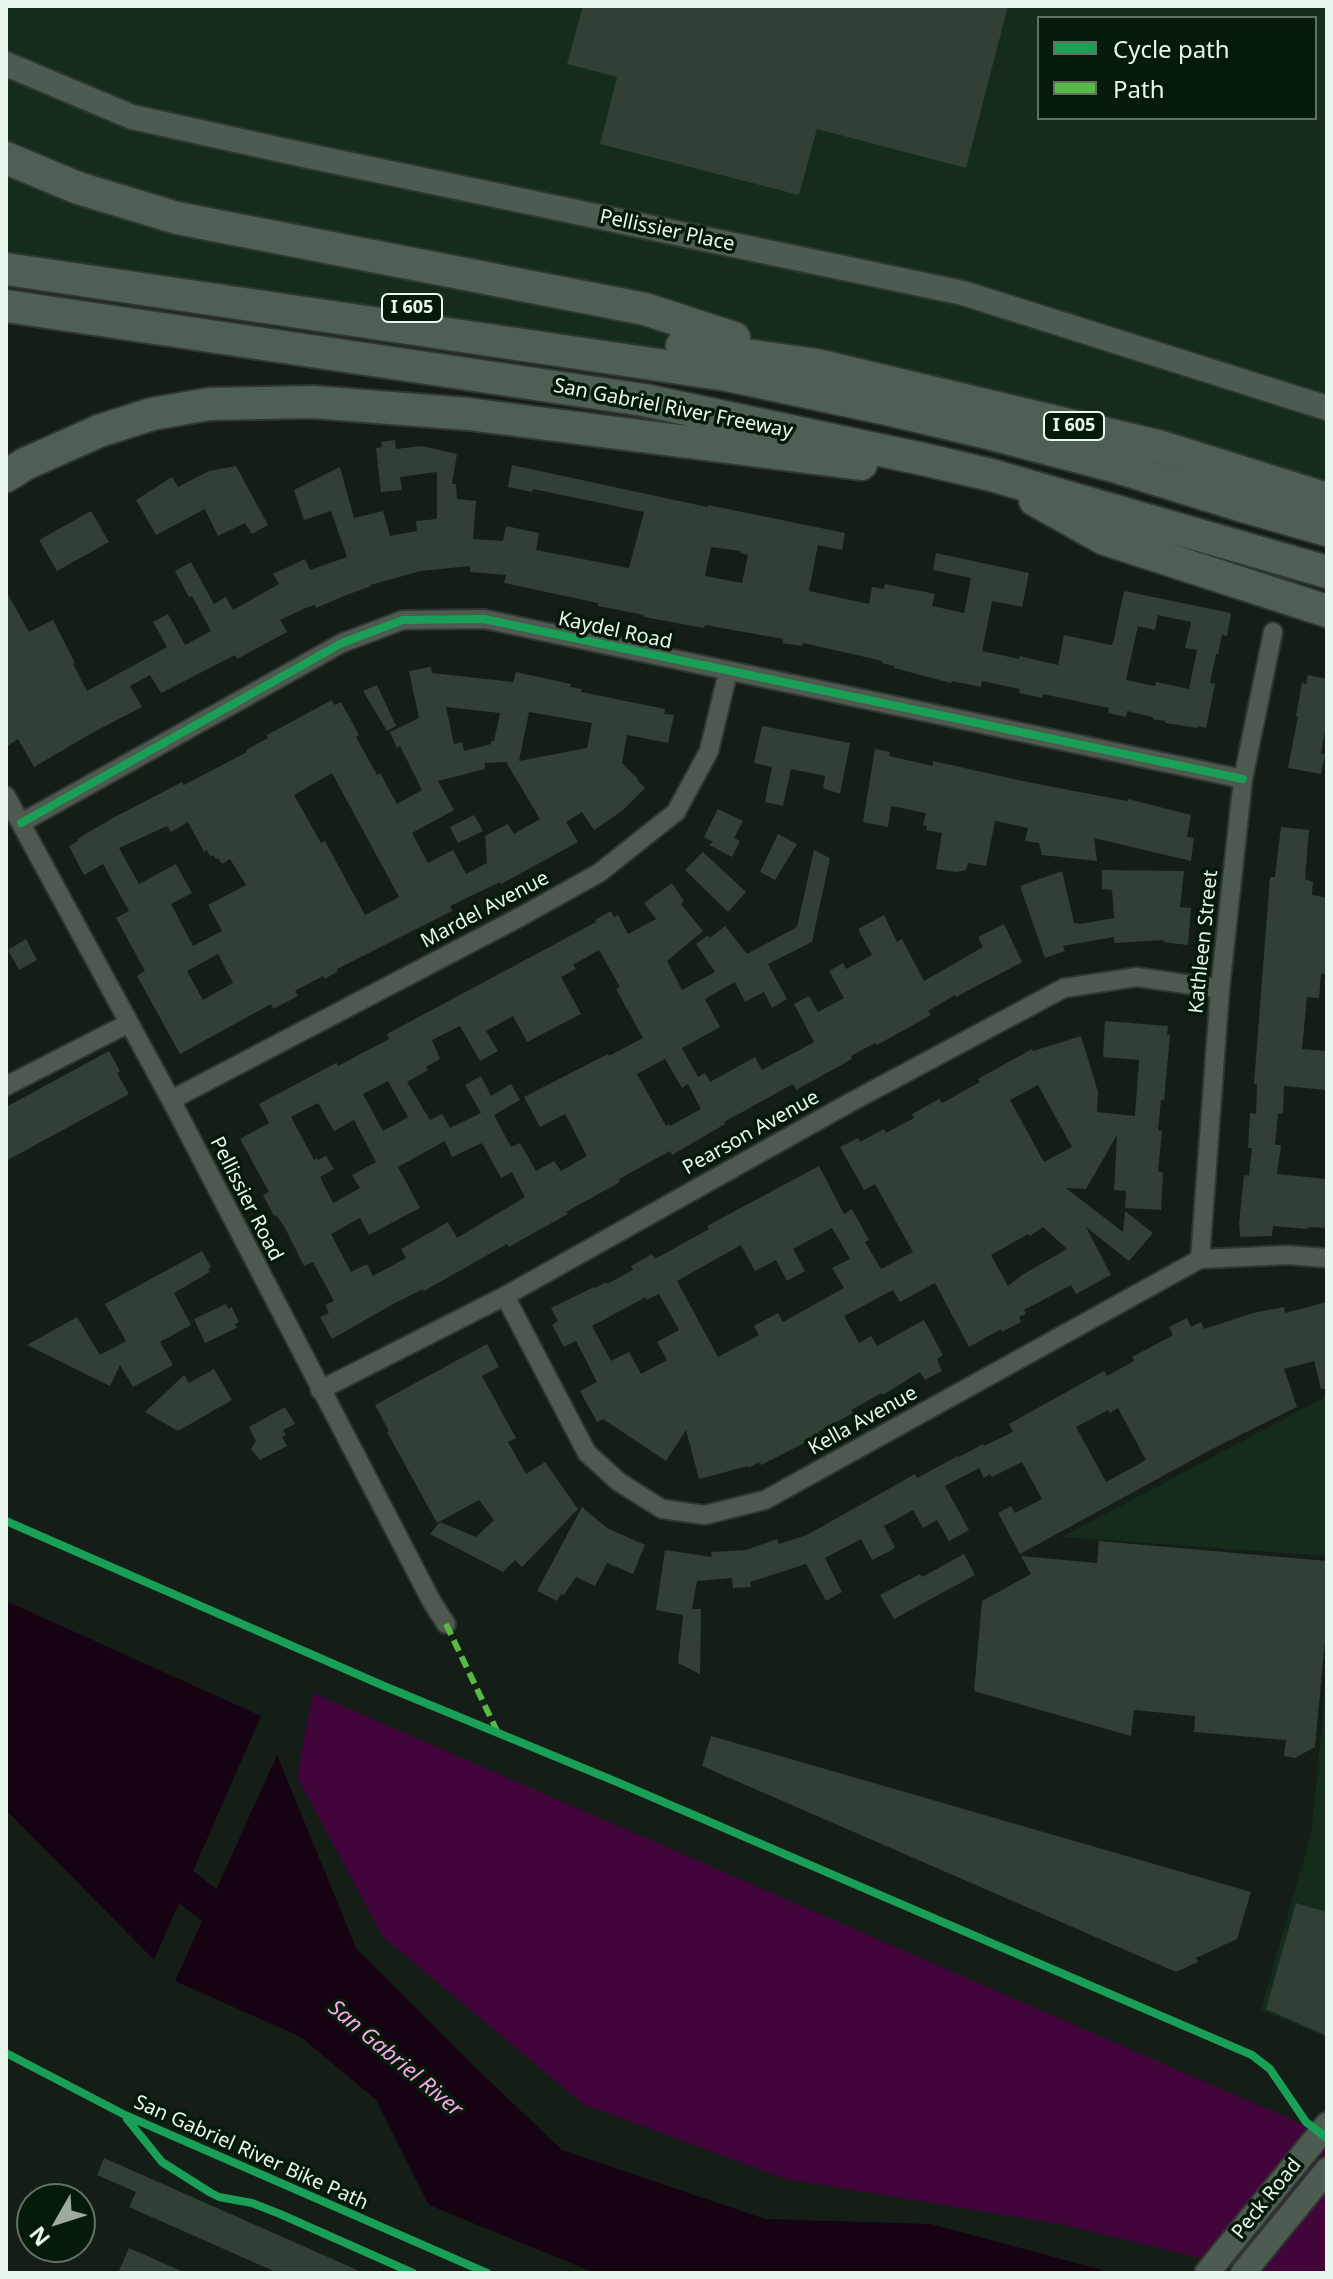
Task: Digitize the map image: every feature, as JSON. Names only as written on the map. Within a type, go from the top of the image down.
[{"type":"highway","points":[[6,158],[78,188],[177,218],[645,309],[817,365]]},
{"type":"highway","name":"I 605","points":[[6,250],[817,365],[1158,446],[1327,499]]},
{"type":"highway","points":[[6,269],[727,375],[992,434],[1114,466],[1327,530]]},
{"type":"highway","points":[[6,284],[610,367],[842,412],[955,438],[1327,544]]},
{"type":"highway","name":"San Gabriel River Freeway","points":[[6,306],[644,400],[991,475],[1327,572]]},
{"type":"highway","points":[[6,319],[150,326]]},
{"type":"highway","points":[[6,476],[25,464],[99,431],[152,414],[209,404],[298,402],[468,414],[856,465],[927,460]]},
{"type":"highway","points":[[991,475],[1105,539],[1327,611]]},
{"type":"main road","name":"Pellissier Place","points":[[6,64],[132,117],[963,293],[1327,408]]},
{"type":"main road","name":"Peck Road","points":[[1207,2273],[1327,2125]]},
{"type":"main road","name":"Peck Road","points":[[1243,2273],[1327,2170]]},
{"type":"street","name":"Kaydel Road","points":[[21,823],[342,643],[403,620],[484,619],[1243,779]]},
{"type":"street","name":"Kathleen Street","points":[[1200,1259],[1220,989],[1243,779],[1273,632]]},
{"type":"street","name":"Mardel Avenue","points":[[171,1100],[599,873],[676,812],[709,751],[728,672]]},
{"type":"street","name":"Pellissier Road","points":[[6,796],[171,1100],[320,1390],[446,1624]]},
{"type":"street","name":"Pearson Avenue","points":[[320,1390],[505,1296],[851,1102],[1064,988],[1137,977],[1220,989]]},
{"type":"street","points":[[6,1086],[129,1023]]},
{"type":"street","name":"Kella Avenue","points":[[505,1296],[587,1453],[619,1482],[662,1509],[705,1515],[765,1500],[1200,1259],[1287,1255],[1327,1258]]},
{"type":"shaded area","points":[[6,6],[1327,6],[1327,535],[903,423],[655,371],[6,273]]},
{"type":"shaded area","points":[[1327,1396],[1327,1556],[1062,1537]]},
{"type":"shaded area","points":[[1327,1674],[1327,2037],[1261,2010],[1311,1834]]},
{"type":"shaded area","points":[[313,1693],[1327,2135],[1327,2273],[1263,2273],[1060,2224],[786,2179],[583,2104],[383,1937],[297,1777]]},
{"type":"water","points":[[6,1601],[261,1716],[154,1960],[6,1810]]},
{"type":"water","points":[[277,1755],[356,1948],[562,2150],[765,2219],[931,2224],[1113,2273],[595,2273],[429,2205],[376,2100],[301,2037],[175,1981]]},
{"type":"building","points":[[583,6],[1008,6],[966,168],[817,129],[799,195],[600,144],[617,77],[567,64]]},
{"type":"building","points":[[395,440],[396,449],[422,446],[457,454],[452,484],[456,484],[457,499],[476,501],[473,539],[503,541],[506,526],[539,533],[536,550],[629,568],[644,512],[533,489],[532,492],[508,487],[512,465],[845,533],[842,550],[818,545],[809,591],[869,604],[872,587],[884,589],[885,584],[935,594],[932,606],[964,613],[971,578],[933,570],[936,553],[1029,573],[1022,607],[992,601],[982,651],[1019,659],[1020,656],[1058,665],[1064,635],[1111,645],[1124,591],[1231,613],[1227,636],[1222,635],[1216,654],[1210,683],[1215,684],[1206,728],[1165,723],[1127,711],[1126,717],[1108,713],[1109,708],[1043,694],[1042,698],[1019,693],[1020,689],[982,681],[981,687],[951,683],[894,668],[874,659],[803,643],[802,646],[782,643],[783,639],[644,617],[598,606],[598,603],[504,583],[506,575],[470,572],[470,566],[421,571],[370,585],[316,608],[315,605],[308,607],[280,620],[287,632],[237,659],[235,655],[161,693],[150,675],[130,686],[142,707],[34,767],[18,739],[6,747],[6,591],[29,632],[53,620],[87,691],[167,647],[153,622],[168,614],[185,645],[211,631],[175,571],[191,562],[214,604],[226,597],[233,610],[279,584],[273,574],[305,559],[310,570],[347,557],[331,511],[304,520],[294,490],[340,467],[354,518],[383,511],[390,536],[417,531],[416,521],[437,519],[437,472],[400,477],[402,490],[381,492],[376,448],[382,447],[381,442]],"holes":[[[711,547],[741,551],[748,555],[742,583],[705,576]],[[1158,615],[1191,622],[1185,648],[1197,650],[1189,689],[1126,680],[1138,626],[1155,630]]]},
{"type":"building","points":[[236,466],[268,525],[252,534],[245,523],[218,536],[205,509],[156,535],[136,500],[172,477],[178,487],[209,471]]},
{"type":"building","points":[[91,511],[109,542],[57,571],[39,540]]},
{"type":"building","points":[[431,667],[432,673],[513,682],[516,672],[571,684],[570,687],[582,689],[581,692],[665,709],[664,714],[674,715],[668,743],[627,735],[622,763],[645,788],[622,811],[594,830],[582,812],[566,822],[578,842],[501,884],[450,906],[452,911],[337,969],[325,979],[323,976],[295,991],[298,996],[273,1009],[271,1004],[180,1054],[137,976],[145,971],[116,918],[129,911],[103,864],[84,875],[69,846],[113,818],[247,752],[268,738],[267,735],[332,700],[334,705],[341,702],[359,735],[356,737],[397,804],[422,790],[390,732],[419,718],[409,671]],"holes":[[[446,707],[500,713],[491,744],[464,751],[462,742],[454,744]],[[529,712],[592,723],[587,748],[519,761]],[[506,762],[540,819],[514,834],[508,824],[485,836],[487,863],[466,874],[453,850],[428,863],[412,833],[454,810],[438,781],[485,769],[485,763]],[[332,773],[399,897],[365,915],[325,841],[321,843],[294,795]],[[188,822],[204,852],[207,850],[222,864],[230,859],[246,885],[208,905],[222,931],[193,946],[171,904],[192,893],[176,864],[139,884],[119,848],[167,826],[171,832]],[[218,954],[233,983],[203,1000],[187,971]]]},
{"type":"building","points":[[1308,675],[1327,679],[1327,718],[1321,754],[1325,754],[1321,774],[1288,768],[1302,683],[1306,684]]},
{"type":"building","points":[[377,685],[396,726],[387,731],[363,691]]},
{"type":"building","points":[[762,726],[850,743],[840,794],[823,788],[825,776],[791,769],[783,806],[765,802],[772,767],[754,763]]},
{"type":"building","points":[[875,749],[890,752],[889,756],[933,766],[933,761],[1027,782],[1128,799],[1191,815],[1187,837],[1194,838],[1191,861],[1094,838],[1097,861],[1042,855],[1039,843],[1025,841],[1028,828],[995,821],[986,866],[968,863],[966,870],[957,872],[936,869],[942,833],[926,830],[927,826],[923,825],[926,813],[891,806],[888,827],[863,822]]},
{"type":"building","points":[[718,809],[743,821],[734,838],[740,841],[732,857],[709,845],[713,842],[704,837]]},
{"type":"building","points":[[474,815],[483,831],[458,843],[450,827]]},
{"type":"building","points":[[1281,827],[1309,830],[1305,879],[1313,882],[1312,895],[1327,898],[1325,974],[1321,974],[1319,998],[1307,997],[1302,1049],[1327,1051],[1327,1090],[1284,1086],[1283,1114],[1278,1113],[1275,1145],[1281,1145],[1277,1174],[1327,1179],[1327,1228],[1273,1226],[1272,1236],[1240,1237],[1244,1175],[1249,1176],[1252,1148],[1248,1148],[1250,1113],[1256,1114],[1257,1084],[1254,1084],[1270,877],[1275,877]]},
{"type":"building","points":[[778,834],[797,844],[775,880],[760,872]]},
{"type":"building","points":[[814,850],[830,858],[812,942],[768,964],[787,999],[772,1008],[764,992],[745,1002],[735,982],[705,999],[720,1027],[682,1048],[698,1077],[705,1073],[710,1082],[755,1057],[762,1070],[814,1042],[794,1004],[809,996],[818,1012],[844,998],[829,971],[843,963],[846,969],[872,955],[858,929],[884,915],[897,942],[902,939],[924,981],[983,947],[978,937],[1004,924],[1022,962],[955,995],[928,1011],[931,1015],[851,1056],[852,1059],[796,1090],[793,1084],[672,1155],[670,1151],[619,1179],[620,1182],[509,1247],[507,1244],[332,1339],[320,1317],[329,1313],[325,1305],[334,1301],[313,1262],[304,1266],[284,1226],[274,1216],[263,1195],[269,1192],[240,1139],[269,1123],[259,1104],[389,1039],[387,1034],[596,922],[611,911],[614,917],[618,915],[628,934],[656,919],[644,903],[672,883],[684,901],[681,904],[703,931],[667,961],[682,990],[715,972],[696,944],[708,935],[710,938],[725,926],[747,954],[797,927]],"holes":[[[599,950],[643,1038],[524,1097],[540,1127],[565,1114],[587,1156],[561,1171],[554,1161],[536,1171],[520,1143],[511,1147],[494,1115],[520,1100],[511,1084],[491,1096],[481,1076],[465,1085],[481,1113],[450,1128],[442,1114],[430,1120],[407,1082],[440,1059],[432,1040],[460,1026],[480,1061],[498,1051],[486,1031],[513,1016],[527,1042],[581,1014],[561,977],[576,969],[573,965]],[[665,1059],[682,1088],[688,1084],[701,1109],[666,1126],[637,1074]],[[388,1081],[408,1117],[383,1131],[363,1094]],[[318,1103],[334,1131],[354,1120],[376,1162],[352,1175],[360,1188],[333,1203],[320,1177],[334,1169],[326,1156],[314,1160],[291,1117]],[[445,1141],[452,1157],[482,1143],[501,1178],[512,1172],[525,1197],[457,1238],[448,1222],[401,1249],[406,1258],[373,1276],[367,1264],[351,1272],[331,1234],[360,1218],[369,1235],[420,1208],[398,1167]]]},
{"type":"building","points":[[703,852],[746,892],[728,912],[685,870]]},
{"type":"building","points":[[1102,870],[1184,871],[1180,907],[1191,908],[1188,945],[1164,940],[1114,943],[1114,937],[1063,946],[1065,951],[1045,958],[1020,886],[1062,871],[1074,923],[1114,918],[1112,890],[1102,889]]},
{"type":"building","points":[[26,939],[37,960],[19,970],[8,950]]},
{"type":"building","points":[[1105,1021],[1168,1026],[1167,1035],[1170,1035],[1164,1100],[1161,1100],[1158,1131],[1162,1131],[1158,1171],[1163,1173],[1161,1210],[1125,1208],[1126,1191],[1114,1190],[1117,1135],[1086,1189],[1066,1188],[1123,1232],[1125,1211],[1153,1233],[1129,1261],[1086,1227],[1111,1275],[1076,1294],[1071,1285],[1024,1310],[1026,1314],[1019,1317],[1021,1322],[969,1347],[935,1283],[900,1302],[893,1290],[844,1316],[859,1343],[871,1336],[877,1346],[924,1320],[943,1355],[937,1359],[942,1371],[925,1380],[920,1372],[851,1410],[853,1413],[818,1432],[820,1435],[761,1465],[759,1462],[749,1468],[699,1479],[686,1430],[666,1461],[603,1419],[597,1422],[580,1391],[597,1382],[576,1341],[564,1347],[552,1325],[558,1321],[551,1308],[607,1284],[633,1270],[631,1266],[652,1254],[655,1259],[709,1229],[707,1226],[819,1166],[844,1214],[852,1209],[869,1240],[865,1242],[881,1269],[913,1252],[875,1184],[864,1190],[840,1147],[858,1138],[860,1142],[884,1129],[886,1133],[914,1118],[912,1114],[939,1099],[944,1102],[1032,1049],[1081,1036],[1098,1092],[1097,1112],[1135,1116],[1139,1060],[1103,1057]],"holes":[[[1038,1085],[1072,1147],[1044,1162],[1010,1100]],[[1043,1227],[1067,1249],[1008,1286],[991,1255],[1028,1234],[1030,1236]],[[832,1228],[850,1259],[832,1268],[844,1288],[783,1322],[778,1313],[754,1326],[759,1335],[718,1357],[677,1281],[741,1245],[755,1271],[776,1260],[787,1281],[805,1271],[793,1249]],[[659,1294],[679,1330],[657,1342],[667,1360],[641,1374],[629,1352],[611,1361],[592,1326],[646,1297],[646,1300]]]},
{"type":"building","points":[[109,1051],[129,1094],[6,1161],[6,1107]]},
{"type":"building","points":[[202,1251],[211,1267],[208,1269],[210,1272],[174,1293],[191,1325],[160,1342],[173,1365],[133,1387],[120,1365],[110,1386],[27,1345],[77,1317],[100,1355],[126,1341],[105,1304]]},
{"type":"building","points":[[1327,1302],[1327,1388],[1321,1389],[1314,1361],[1284,1369],[1297,1407],[1214,1448],[1020,1554],[998,1513],[1011,1506],[1015,1513],[1042,1499],[1022,1462],[992,1477],[990,1474],[984,1478],[979,1468],[945,1486],[969,1530],[949,1541],[937,1520],[923,1528],[913,1510],[884,1526],[895,1547],[890,1551],[872,1560],[861,1539],[825,1558],[842,1592],[826,1601],[806,1564],[750,1582],[751,1587],[733,1588],[732,1578],[697,1581],[692,1609],[701,1609],[700,1674],[678,1663],[683,1615],[656,1610],[665,1550],[712,1557],[711,1552],[746,1550],[777,1539],[779,1544],[807,1535],[915,1474],[917,1478],[1013,1432],[1009,1424],[1104,1371],[1107,1376],[1134,1361],[1132,1357],[1172,1336],[1169,1327],[1187,1318],[1191,1327],[1201,1322],[1204,1329],[1253,1313],[1284,1307],[1285,1313]],"holes":[[[1118,1408],[1146,1460],[1106,1482],[1076,1427]]]},
{"type":"building","points":[[226,1304],[228,1309],[232,1307],[239,1322],[235,1324],[237,1328],[205,1343],[194,1319]]},
{"type":"building","points":[[487,1344],[499,1367],[482,1376],[516,1438],[508,1442],[526,1474],[545,1462],[578,1509],[522,1567],[515,1560],[503,1572],[430,1534],[440,1522],[476,1537],[494,1520],[479,1500],[437,1523],[375,1405]]},
{"type":"building","points":[[214,1369],[232,1400],[178,1431],[145,1412],[184,1375],[189,1383]]},
{"type":"building","points":[[285,1407],[295,1424],[283,1430],[286,1435],[282,1437],[287,1446],[260,1460],[251,1449],[256,1441],[249,1427]]},
{"type":"building","points":[[582,1507],[607,1528],[645,1545],[633,1574],[607,1563],[595,1586],[576,1577],[557,1601],[537,1591]]},
{"type":"building","points":[[1099,1541],[1327,1561],[1327,1619],[1315,1747],[1295,1758],[1284,1756],[1286,1740],[1194,1732],[1195,1716],[1134,1710],[1131,1736],[974,1691],[982,1601],[1031,1574],[1021,1556],[1097,1563]]},
{"type":"building","points":[[964,1554],[975,1575],[894,1619],[880,1595]]},
{"type":"building","points":[[711,1736],[1251,1892],[1237,1939],[1196,1958],[1198,1962],[1176,1972],[702,1766]]},
{"type":"building","points":[[1296,1903],[1327,1912],[1327,2036],[1266,2009]]},
{"type":"building","points":[[104,2158],[364,2273],[278,2273],[129,2207],[136,2192],[97,2175]]},
{"type":"building","points":[[129,2248],[186,2273],[118,2273]]},
{"type":"waterway","name":"San Gabriel River","points":[[149,1857],[245,1934]]},
{"type":"marked path","points":[[446,1624],[497,1731]]},
{"type":"cycle path","points":[[21,823],[342,643],[403,620],[484,619],[1243,779]]},
{"type":"cycle path","points":[[6,1521],[384,1686],[617,1782],[1252,2055],[1270,2069],[1306,2122],[1327,2138]]},
{"type":"cycle path","name":"San Gabriel River Bike Path","points":[[6,2053],[125,2115],[487,2273]]},
{"type":"cycle path","name":"San Gabriel River Bike Path","points":[[127,2119],[162,2162],[211,2193],[280,2214],[413,2273]]}]
